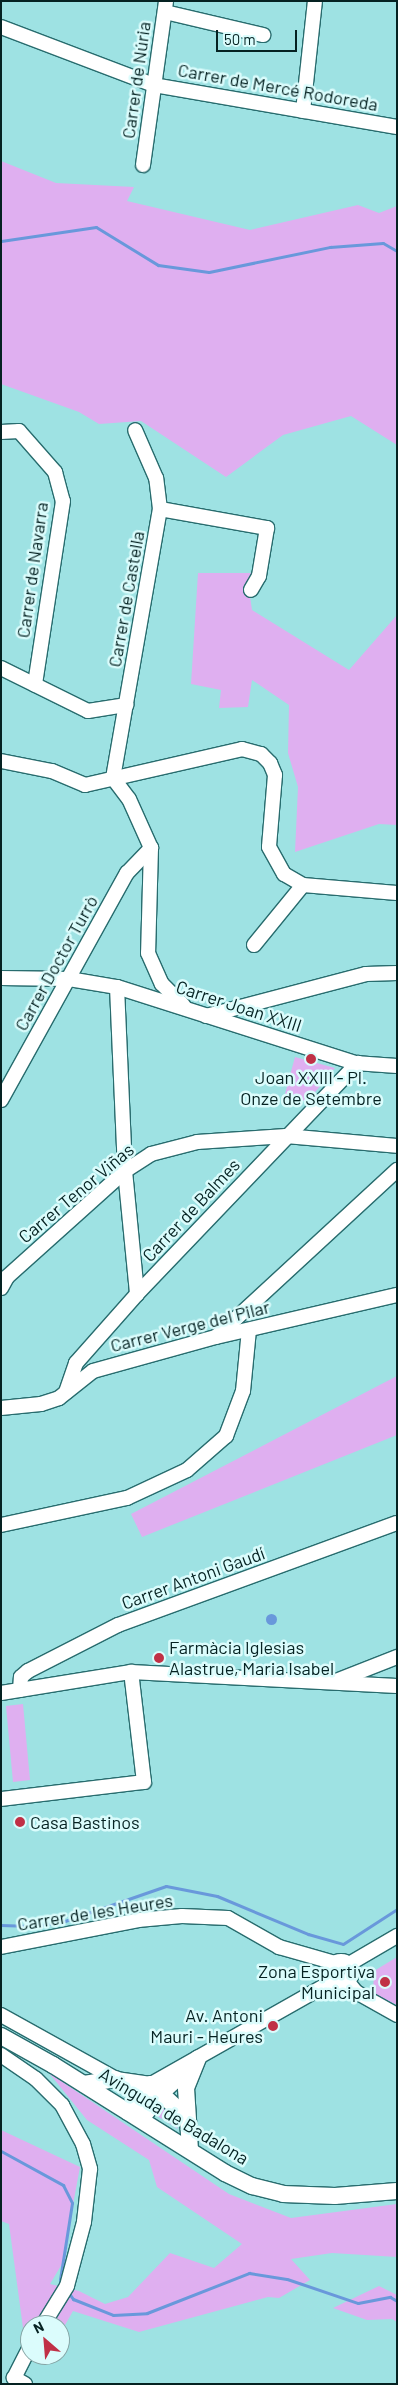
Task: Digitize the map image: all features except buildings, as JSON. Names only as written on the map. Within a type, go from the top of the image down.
[{"type":"street","points":[[303,111],[314,1]]},
{"type":"street","points":[[165,7],[263,35]]},
{"type":"street","name":"Carrer de Núria","points":[[142,165],[165,7]]},
{"type":"street","name":"Carrer de Mercé Rodoreda","points":[[1,27],[154,85],[397,127]]},
{"type":"street","name":"Carrer de Castella","points":[[113,778],[160,509],[156,478],[135,430]]},
{"type":"street","name":"Carrer de Navarra","points":[[1,432],[18,431],[56,472],[63,502],[35,685]]},
{"type":"street","points":[[160,509],[267,528],[259,576],[251,590]]},
{"type":"street","points":[[1,668],[88,710],[127,705]]},
{"type":"street","points":[[1,761],[52,771],[85,785],[242,750],[261,754],[270,763],[275,775],[269,847],[284,874],[302,885],[397,893]]},
{"type":"street","points":[[113,778],[129,799],[151,848],[148,954],[162,984],[184,1007]]},
{"type":"street","name":"Carrer Doctor Turrò","points":[[1,1100],[126,873],[151,848]]},
{"type":"street","points":[[254,945],[302,885]]},
{"type":"street","points":[[204,1016],[366,974],[397,973]]},
{"type":"street","name":"Carrer Joan XXIII","points":[[1,978],[69,979],[117,988],[184,1007],[204,1016],[358,1063],[397,1066]]},
{"type":"street","points":[[117,988],[125,1171],[137,1294]]},
{"type":"street","name":"Carrer de Balmes","points":[[66,1392],[76,1363],[137,1294],[286,1136],[358,1063]]},
{"type":"street","name":"Carrer Tenor Viñas","points":[[1,1288],[7,1278],[125,1171],[151,1154],[197,1142],[286,1136],[397,1146]]},
{"type":"street","points":[[216,1337],[397,1170]]},
{"type":"street","name":"Carrer Verge del Pilar","points":[[1,1408],[41,1404],[66,1392],[93,1371],[216,1337],[397,1294]]},
{"type":"street","points":[[1,1525],[127,1498],[187,1470],[226,1436],[243,1391],[248,1330]]},
{"type":"street","name":"Carrer Antoni Gaudí","points":[[20,1690],[21,1677],[28,1671],[118,1625],[397,1523]]},
{"type":"street","points":[[331,1683],[397,1657]]},
{"type":"street","points":[[1,1798],[144,1782],[131,1672]]},
{"type":"street","points":[[1,1693],[131,1672],[397,1686]]},
{"type":"street","name":"Carrer de les Heures","points":[[1,1947],[138,1920],[182,1916],[228,1918],[279,1947],[342,1963]]},
{"type":"street","points":[[397,1936],[342,1963],[330,1972],[356,1992],[397,2015]]},
{"type":"street","points":[[134,2116],[156,2088],[198,2058],[352,1973],[342,1963]]},
{"type":"street","points":[[1,2015],[116,2079],[156,2088],[186,2117]]},
{"type":"street","name":"Avinguda de Badalona","points":[[1,2036],[252,2186],[283,2194],[335,2196],[397,2191]]},
{"type":"street","points":[[1,2055],[36,2078],[62,2105],[89,2161],[90,2179],[85,2214],[64,2290],[49,2315]]},
{"type":"street","points":[[190,2150],[186,2117],[186,2088],[198,2058]]},
{"type":"street","points":[[84,2084],[116,2079]]},
{"type":"street","points":[[16,2382],[23,2365]]},
{"type":"shaded area","points":[[1,161],[56,183],[134,187],[127,201],[250,230],[358,205],[379,213],[397,206],[397,445],[351,416],[283,435],[226,477],[141,421],[99,424],[79,412],[1,384]]},
{"type":"shaded area","points":[[198,573],[252,573],[249,590],[252,610],[349,670],[397,615],[397,825],[379,824],[295,852],[298,787],[288,753],[289,705],[252,680],[248,707],[219,708],[221,690],[191,684]]},
{"type":"shaded area","points":[[295,1057],[335,1068],[307,1102],[285,1094]]},
{"type":"shaded area","points":[[397,1376],[397,1435],[142,1537],[131,1514]]},
{"type":"shaded area","points":[[23,1704],[30,1780],[13,1782],[6,1706]]},
{"type":"shaded area","name":"Zona Esportiva Municipal","points":[[397,1957],[397,2005],[373,1993],[374,1971]]},
{"type":"shaded area","points":[[49,2073],[229,2194],[291,2218],[397,2204],[397,2257],[332,2253],[291,2259],[310,2280],[279,2298],[268,2297],[139,2332],[73,2311],[70,2316],[21,2315],[9,2224],[1,2221],[1,2130],[80,2167],[62,2264],[50,2284],[79,2291],[105,2304],[128,2297],[170,2253],[214,2268],[242,2244],[157,2187],[149,2160],[87,2120]]},
{"type":"shaded area","points":[[108,2085],[137,2087],[137,2090],[129,2098]]},
{"type":"shaded area","points":[[156,2100],[171,2112],[178,2129],[151,2112]]},
{"type":"shaded area","points":[[379,2286],[397,2295],[397,2322],[392,2319],[367,2320],[333,2308]]},
{"type":"water","points":[[271,1613],[277,1619],[271,1625],[265,1619]]},
{"type":"waterway","points":[[1,241],[96,227],[158,265],[209,272],[330,247],[383,243],[397,251]]},
{"type":"waterway","points":[[1,1925],[31,1926],[62,1922],[166,1886],[217,1896],[308,1934],[343,1944],[397,1909]]},
{"type":"waterway","points":[[1,2151],[63,2185],[72,2203],[60,2280],[63,2284]]},
{"type":"waterway","points":[[68,2292],[73,2299],[113,2315],[147,2313],[249,2273],[287,2279],[358,2303],[390,2297],[397,2301]]},
{"type":"place","name":"Joan XXIII - Pl. Onze de Setembre","points":[[311,1059]]},
{"type":"place","name":"Farmàcia Iglesias Alastrue, Maria Isabel","points":[[159,1658]]},
{"type":"place","name":"Casa Bastinos","points":[[20,1822]]},
{"type":"place","name":"Zona Esportiva Municipal","points":[[385,1982]]},
{"type":"place","name":"Av. Antoni Mauri - Heures","points":[[273,2026]]}]
